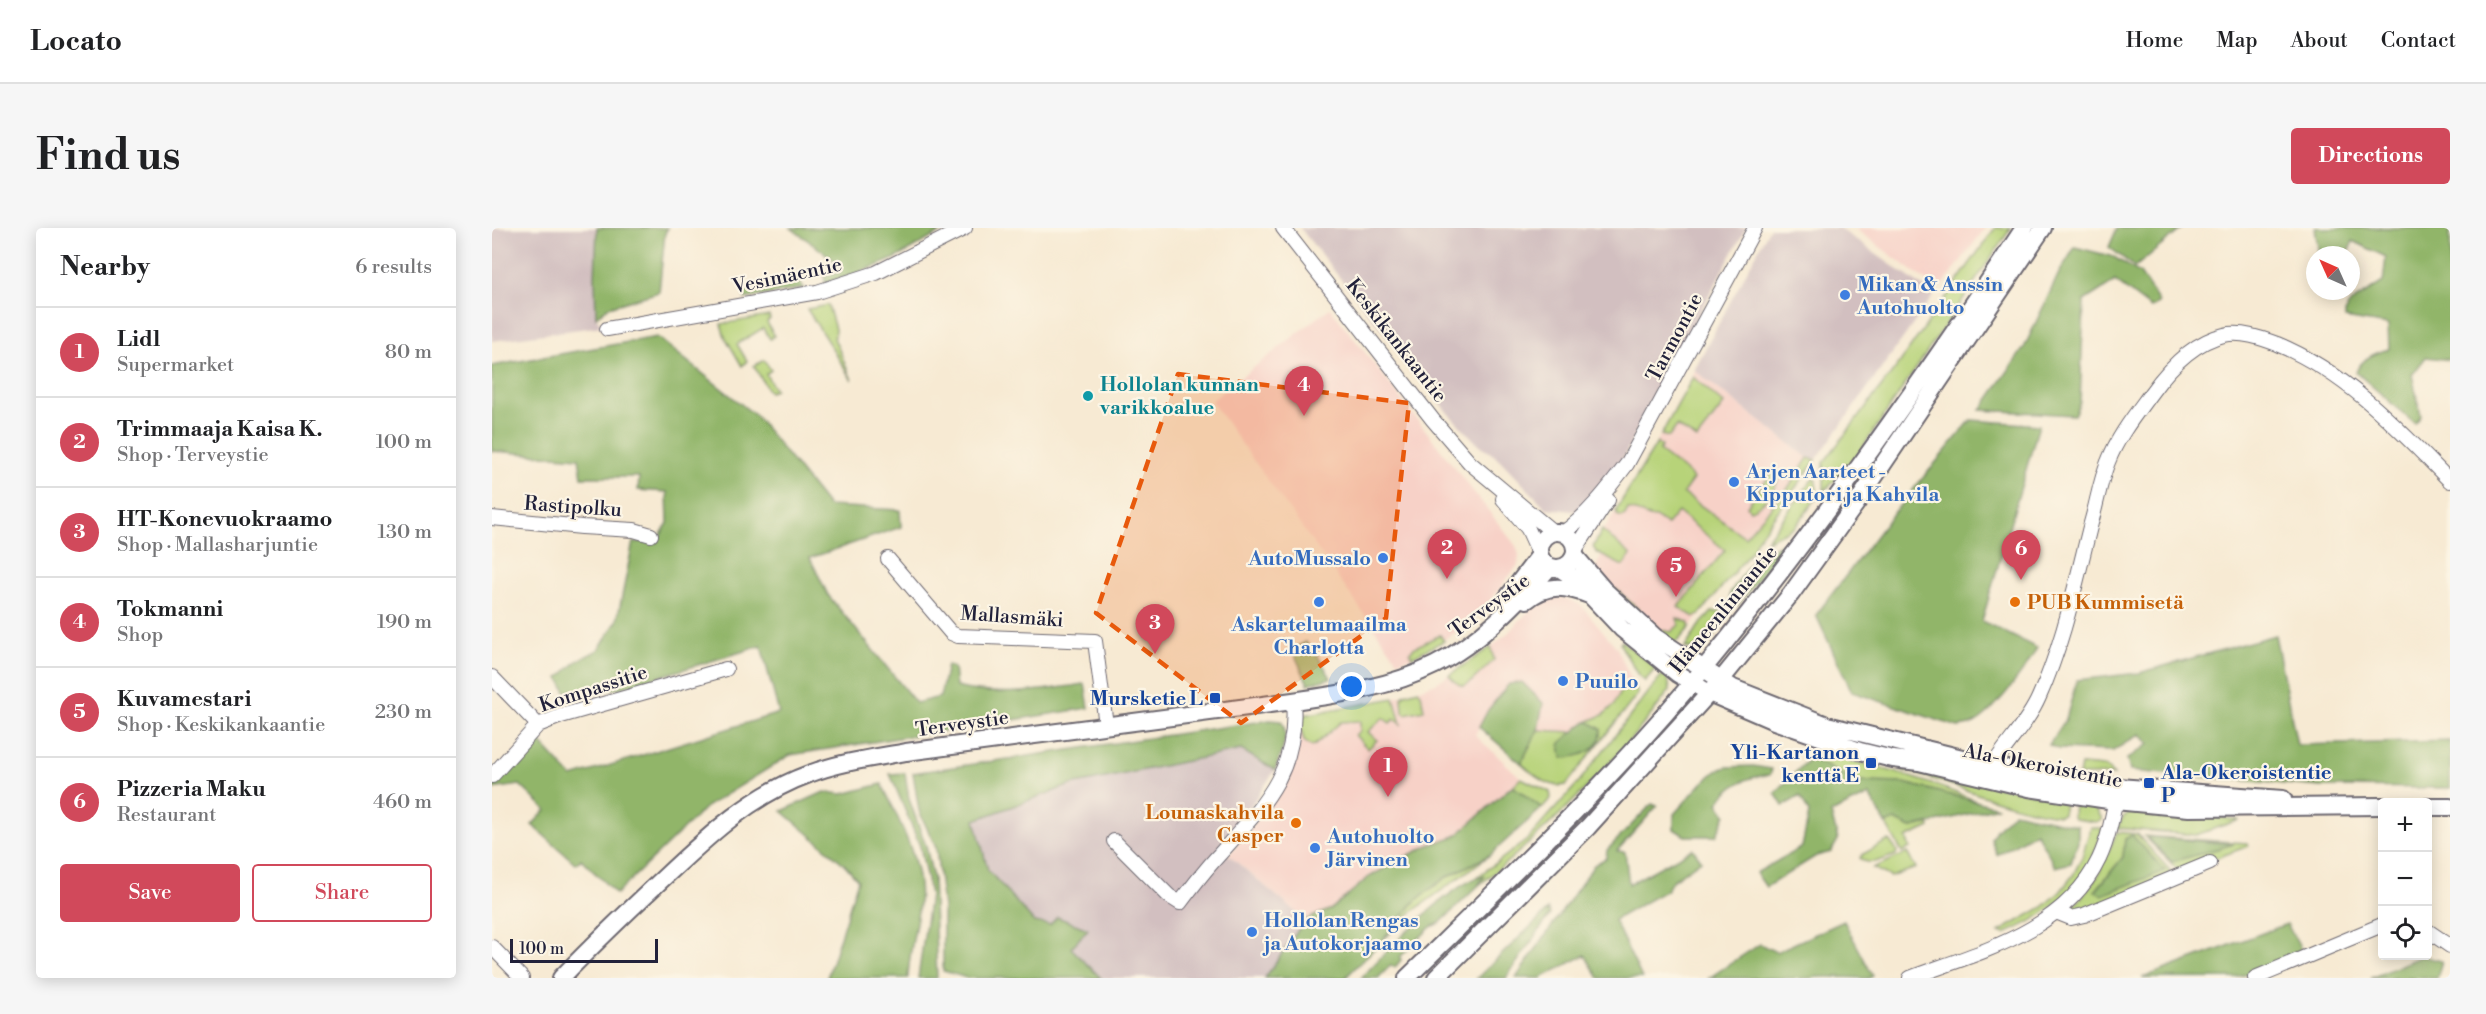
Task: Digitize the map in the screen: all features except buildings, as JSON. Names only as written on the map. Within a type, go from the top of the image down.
[{"type":"main road","name":"Hämeenlinnantie","points":[[1407,978],[1590,795],[1697,675],[1774,581],[1839,496],[1971,308],[2024,228]]},
{"type":"main road","points":[[1436,978],[1588,827],[1721,680],[1791,594],[1858,501],[2043,228]]},
{"type":"main road","points":[[1574,553],[1569,564],[1547,560],[1541,541],[1558,533],[1572,540],[1574,553],[1632,619],[1697,675]]},
{"type":"main road","name":"Keskikankaantie","points":[[1547,560],[1574,578],[1622,629],[1697,675]]},
{"type":"main road","name":"Terveystie","points":[[1443,660],[1446,653],[1481,626],[1547,560]]},
{"type":"main road","name":"Terveystie","points":[[561,978],[596,942],[719,827],[744,808],[807,774],[844,762],[1346,693],[1388,683],[1457,654],[1491,634],[1544,588],[1571,588],[1590,596]]},
{"type":"main road","name":"Ala-Okeroistentie","points":[[1697,675],[1721,680],[1733,688],[1782,709],[1827,725],[1990,771]]},
{"type":"main road","name":"Ala-Okeroistentie","points":[[1697,675],[1709,693],[1774,721],[1850,748],[1893,759],[2028,774],[2116,794],[2378,806]]},
{"type":"main road","points":[[2432,807],[2450,807]]},
{"type":"street","name":"Vesimäentie","points":[[608,329],[817,292],[876,273],[965,228]]},
{"type":"street","name":"Keskikankaantie","points":[[1283,228],[1433,420],[1470,463],[1558,533]]},
{"type":"street","name":"Tarmontie","points":[[1574,553],[1621,480],[1627,464],[1755,228]]},
{"type":"street","points":[[1990,771],[2019,732],[2043,689],[2073,595],[2108,462],[2125,429],[2157,384],[2178,361],[2201,344],[2225,334],[2244,335],[2273,342],[2324,367],[2380,410],[2450,481]]},
{"type":"street","name":"Tarmontie","points":[[1558,533],[1581,520],[1627,464]]},
{"type":"street","name":"Keskikankaantie","points":[[1483,474],[1528,529],[1547,560]]},
{"type":"street","name":"Rastipolku","points":[[492,518],[587,528],[634,530],[651,535]]},
{"type":"street","name":"Mallasmäki","points":[[888,559],[951,633],[958,636],[1095,641],[1106,725]]},
{"type":"street","name":"Kompassitie","points":[[492,776],[538,725],[561,716],[726,669]]},
{"type":"street","points":[[492,677],[538,725]]},
{"type":"street","points":[[1114,841],[1169,896],[1180,903],[1271,794],[1283,772],[1291,745],[1293,701]]},
{"type":"street","points":[[1910,978],[2029,931],[2056,912],[2078,890],[2100,858],[2108,835],[2116,794]]},
{"type":"street","points":[[2056,912],[2071,918],[2085,915],[2210,863]]},
{"type":"street","points":[[2255,978],[2378,927]]},
{"type":"street","points":[[2432,934],[2450,946]]},
{"type":"street","points":[[492,948],[522,978]]},
{"type":"highlighted area","points":[[1178,374],[1409,403],[1386,618],[1241,723],[1096,613]]},
{"type":"shaded area","points":[[492,228],[597,228],[596,317],[602,326],[492,341]]},
{"type":"shaded area","points":[[1300,228],[1746,228],[1686,338],[1667,365],[1625,455],[1594,501],[1581,512],[1546,508],[1499,459],[1477,443],[1448,413]]},
{"type":"shaded area","points":[[1770,228],[1839,228],[1934,295],[1816,460],[1808,458],[1694,370]]},
{"type":"shaded area","points":[[1854,228],[1985,228],[1943,285],[1928,282]]},
{"type":"shaded area","points":[[1330,308],[1516,546],[1519,555],[1518,565],[1486,606],[1469,618],[1467,625],[1419,655],[1398,661],[1211,401]]},
{"type":"shaded area","points":[[1694,370],[1808,458],[1816,460],[1756,541],[1754,548],[1679,640],[1674,643],[1662,637],[1594,569],[1602,556],[1593,547],[1641,471]]},
{"type":"shaded area","points":[[1548,598],[1565,598],[1581,605],[1617,648],[1634,685],[1620,692],[1614,705],[1603,715],[1584,723],[1573,732],[1538,730],[1543,703],[1488,710],[1475,735],[1521,778],[1456,836],[1429,845],[1401,859],[1369,877],[1331,909],[1305,920],[1229,855],[1274,799],[1287,775],[1304,715],[1394,698],[1436,683],[1480,656],[1507,634],[1530,610]]},
{"type":"shaded area","points":[[1242,750],[1275,770],[1242,819],[1219,847],[1305,920],[1265,978],[1101,978],[1071,948],[1088,929],[1034,922],[988,870],[975,820],[1071,785]]},
{"type":"green space","points":[[597,228],[668,228],[665,233],[659,292],[609,307],[596,317]]},
{"type":"green space","points":[[791,228],[948,228],[896,258],[825,283],[824,276],[841,272],[833,259]]},
{"type":"green space","points":[[1995,228],[2011,228],[1850,466],[1824,491],[1824,462],[1898,365]]},
{"type":"green space","points":[[2117,228],[2183,228],[2135,267],[2109,247]]},
{"type":"green space","points":[[2315,228],[2450,228],[2450,360],[2426,357],[2412,375],[2421,416],[2415,424],[2356,372],[2370,357],[2389,349],[2388,325],[2345,318],[2345,311],[2352,302],[2360,300],[2360,297],[2383,282],[2386,257],[2353,241],[2351,246],[2318,246]]},
{"type":"green space","points":[[2075,247],[2114,257],[2140,273],[2159,302],[2151,308],[2115,281],[2084,301],[2080,402],[2074,415],[1981,410],[2024,348],[2059,273]]},
{"type":"green space","points":[[800,282],[804,288],[745,299],[743,289]]},
{"type":"green space","points":[[828,305],[835,329],[834,338],[852,380],[807,309]]},
{"type":"green space","points":[[769,316],[770,319],[767,322],[774,336],[770,339],[763,328],[737,344],[747,361],[742,366],[725,337],[721,324]]},
{"type":"green space","points":[[657,337],[756,416],[828,506],[900,510],[901,527],[810,558],[828,595],[916,703],[940,697],[947,665],[954,668],[956,687],[972,690],[1020,692],[1085,684],[1089,708],[790,755],[706,807],[616,894],[581,859],[576,864],[532,825],[546,810],[520,785],[492,789],[492,786],[537,739],[572,777],[779,713],[761,646],[618,689],[566,692],[559,678],[577,661],[598,650],[617,621],[633,542],[657,541],[668,523],[667,492],[638,490],[639,477],[582,477],[579,458],[492,451],[492,366]]},
{"type":"green space","points":[[764,360],[771,370],[766,374],[775,390],[769,392],[754,366]]},
{"type":"green space","points":[[1693,377],[1724,404],[1697,439],[1677,426],[1669,437],[1661,435]]},
{"type":"green space","points":[[1971,420],[2039,425],[1982,621],[2037,648],[2017,678],[1989,711],[1972,724],[1958,727],[1852,692],[1816,615],[1892,515]]},
{"type":"green space","points":[[1657,443],[1662,446],[1659,451],[1693,479],[1683,493],[1745,537],[1788,488],[1808,458],[1816,460],[1756,541],[1754,548],[1699,615],[1694,617],[1678,607],[1725,550],[1678,512],[1667,525],[1657,518],[1628,509],[1625,515],[1621,517],[1617,515],[1616,510]]},
{"type":"green space","points":[[1772,472],[1778,479],[1774,488],[1763,502],[1750,510],[1747,506]]},
{"type":"green space","points":[[1815,476],[1818,496],[1795,527],[1766,541]]},
{"type":"green space","points":[[1602,530],[1631,555],[1623,566],[1597,553],[1593,547]]},
{"type":"green space","points":[[1790,539],[1737,606],[1730,601],[1730,593],[1754,558]]},
{"type":"green space","points":[[1616,589],[1661,630],[1671,632],[1679,625],[1677,618],[1688,622],[1690,627],[1674,643],[1612,590]]},
{"type":"green space","points":[[1712,612],[1724,612],[1727,618],[1705,644],[1685,648],[1698,627]]},
{"type":"green space","points":[[1440,635],[1444,641],[1412,657],[1410,652],[1413,648]]},
{"type":"green space","points":[[2275,635],[2297,745],[2450,741],[2450,788],[2323,787],[2130,771],[2127,759],[2149,744],[2140,734],[2113,751],[2058,749],[2049,745],[2066,719],[2077,680],[2139,673]]},
{"type":"green space","points":[[1622,641],[1656,668],[1645,681],[1638,675],[1620,644]]},
{"type":"green space","points":[[1306,642],[1315,651],[1331,678],[1308,684],[1292,649]]},
{"type":"green space","points":[[1491,647],[1494,660],[1470,683],[1464,686],[1458,684],[1449,675]]},
{"type":"green space","points":[[1662,675],[1668,679],[1670,690],[1627,743],[1556,818],[1478,886],[1484,877],[1477,877],[1527,840],[1578,783]]},
{"type":"green space","points":[[1522,682],[1543,703],[1538,730],[1521,763],[1479,727],[1488,710],[1509,684]]},
{"type":"green space","points":[[1634,685],[1638,694],[1566,785],[1547,783],[1521,763],[1538,730],[1573,732],[1584,723],[1603,715],[1614,705],[1620,692]]},
{"type":"green space","points":[[1418,690],[1421,693],[1424,710],[1405,714],[1402,697]]},
{"type":"green space","points":[[1394,698],[1401,724],[1394,719],[1390,723],[1383,718],[1368,732],[1377,740],[1368,749],[1355,735],[1360,731],[1360,721],[1341,722],[1315,745],[1311,746],[1304,741],[1300,725],[1304,715]]},
{"type":"green space","points":[[1270,720],[1281,721],[1285,733],[1284,746],[1275,770],[1241,750],[1071,785],[975,820],[988,870],[1034,922],[1050,925],[1057,917],[1088,929],[1071,948],[1101,978],[967,978],[943,971],[943,908],[936,848],[919,811],[913,773]]},
{"type":"green space","points":[[1589,722],[1601,729],[1598,743],[1594,748],[1582,754],[1562,758],[1560,743],[1584,723]]},
{"type":"green space","points":[[1819,752],[1921,780],[1981,803],[1904,783],[1857,782],[1810,758]]},
{"type":"green space","points":[[1810,758],[1857,782],[1904,783],[1998,807],[1911,828],[1895,820],[1886,824],[1869,795],[1831,813],[1838,840],[1831,852],[1816,856],[1766,887],[1756,873],[1802,847],[1809,813],[1800,796],[1783,806],[1775,793]]},
{"type":"green space","points":[[2081,765],[2105,767],[2114,775],[2079,775]]},
{"type":"green space","points":[[1753,766],[1772,769],[1770,775],[1747,779],[1722,797],[1718,803],[1726,814],[1716,836],[1685,836],[1674,829],[1674,814],[1702,783],[1718,770],[1727,767]]},
{"type":"green space","points":[[1902,768],[2066,800],[2063,814],[2019,807],[1902,770]]},
{"type":"green space","points":[[905,773],[909,799],[926,846],[933,878],[937,978],[918,978],[930,895],[920,846],[890,774]]},
{"type":"green space","points":[[1521,778],[1550,792],[1551,798],[1542,808],[1513,786]]},
{"type":"green space","points":[[882,784],[908,842],[918,874],[919,904],[908,978],[827,978],[858,880],[846,866],[782,811],[824,792],[843,794]]},
{"type":"green space","points":[[1512,786],[1542,808],[1490,855],[1445,878],[1415,901],[1383,940],[1345,978],[1265,978],[1305,920],[1331,909],[1369,877],[1401,859],[1429,845],[1456,836]]},
{"type":"green space","points":[[2074,801],[2095,808],[2102,820],[2095,822],[2075,819],[2073,817]]},
{"type":"green space","points":[[1652,804],[1657,806],[1617,851],[1625,852],[1629,884],[1693,849],[1701,860],[1672,881],[1667,890],[1614,920],[1642,978],[1599,978],[1585,955],[1541,978],[1516,978],[1594,865],[1606,858],[1607,850]]},
{"type":"green space","points":[[2150,809],[2239,820],[2196,835],[2117,828],[2124,816],[2134,811]]},
{"type":"green space","points":[[2014,812],[2078,826],[2078,842],[2071,863],[2055,867],[2036,832],[1997,855],[1991,839],[1996,830]]},
{"type":"green space","points":[[1895,820],[1911,828],[1929,824],[1930,827],[1906,838],[1910,848],[1902,852],[1886,824]]},
{"type":"green space","points":[[1572,824],[1577,828],[1527,878],[1524,874]]},
{"type":"green space","points":[[2091,827],[2103,829],[2090,864],[2072,890],[2051,908],[2028,923],[2004,934],[1999,932],[2043,907],[2060,892],[2073,875],[2082,857]]},
{"type":"green space","points":[[2117,832],[2137,834],[2174,875],[2077,913],[2072,909],[2097,878]],"holes":[[[2125,839],[2164,870],[2102,895],[2095,891],[2123,857]]]},
{"type":"green space","points":[[2132,835],[2165,871],[2102,895],[2095,892],[2123,857],[2125,839]]},
{"type":"green space","points":[[2144,836],[2247,843],[2248,846],[2180,872]],"holes":[[[2148,838],[2232,844],[2172,862]]]},
{"type":"green space","points":[[2148,838],[2234,844],[2172,862]]},
{"type":"green space","points":[[1889,840],[1897,851],[1896,855],[1872,862],[1860,858],[1863,854]]},
{"type":"green space","points":[[1907,853],[1916,868],[1891,877],[1873,868]]},
{"type":"green space","points":[[1490,855],[1412,912],[1383,940],[1415,901],[1445,878]]},
{"type":"green space","points":[[1484,876],[1478,886],[1440,923],[1431,927],[1400,957],[1401,960],[1395,967],[1390,966],[1378,978],[1361,978],[1437,904],[1471,881]]},
{"type":"green space","points":[[1548,910],[1550,915],[1506,978],[1477,978]]},
{"type":"green space","points":[[1844,921],[1873,976],[1868,978],[1709,978],[1760,944],[1776,952]]},
{"type":"green space","points":[[2287,924],[2303,953],[2236,978],[2142,978]]},
{"type":"green space","points":[[2432,959],[2442,961],[2437,978],[2371,978],[2412,960]]},
{"type":"place","name":"Mikan & Anssin Autohuolto","points":[[1845,295]]},
{"type":"place","name":"Hollolan kunnan varikkoalue","points":[[1088,396]]},
{"type":"place","name":"Tokmanni","points":[[1304,416]]},
{"type":"place","name":"Arjen Aarteet - Kipputori ja Kahvila","points":[[1734,482]]},
{"type":"place","name":"AutoMussalo","points":[[1383,558]]},
{"type":"place","name":"Trimmaaja Kaisa K.","points":[[1447,579]]},
{"type":"place","name":"Pizzeria Maku","points":[[2021,580]]},
{"type":"place","name":"Kuvamestari","points":[[1676,597]]},
{"type":"place","name":"Askartelumaailma Charlotta","points":[[1319,602]]},
{"type":"place","name":"PUB Kummisetä","points":[[2015,602]]},
{"type":"place","name":"HT-Konevuokraamo","points":[[1155,654]]},
{"type":"place","name":"Puuilo","points":[[1563,681]]},
{"type":"place","name":"Mursketie L","points":[[1215,698]]},
{"type":"place","name":"Yli-Kartanon kenttä E","points":[[1871,763]]},
{"type":"place","name":"Ala-Okeroistentie P","points":[[2149,783]]},
{"type":"place","name":"Lidl","points":[[1388,797]]},
{"type":"place","name":"Lounaskahvila Casper","points":[[1296,823]]},
{"type":"place","name":"Autohuolto Järvinen","points":[[1315,848]]},
{"type":"place","name":"Hollolan Rengas ja Autokorjaamo","points":[[1252,932]]}]
